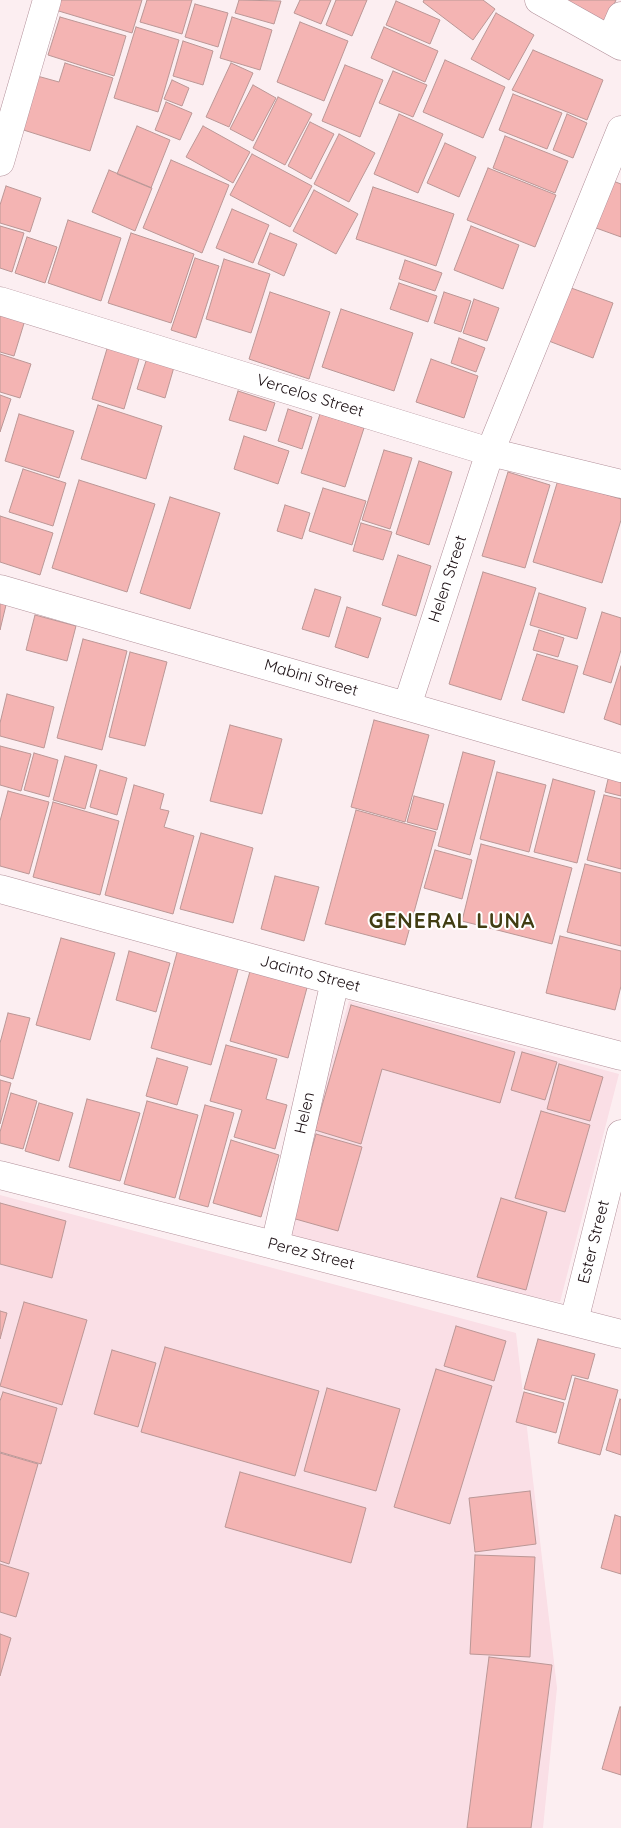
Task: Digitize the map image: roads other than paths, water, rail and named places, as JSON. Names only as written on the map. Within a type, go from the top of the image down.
[{"type":"street","points":[[0,162],[47,0]]},
{"type":"street","points":[[539,0],[618,34]]},
{"type":"street","name":"Helen Street","points":[[407,706],[490,452],[621,130]]},
{"type":"street","name":"Vercelos Street","points":[[0,301],[490,452],[621,484]]},
{"type":"street","name":"Mabini Street","points":[[0,589],[621,768]]},
{"type":"street","name":"Jacinto Street","points":[[0,889],[335,981],[621,1056]]},
{"type":"street","name":"Helen","points":[[275,1245],[335,981]]},
{"type":"street","name":"Ester Street","points":[[574,1321],[621,1134]]},
{"type":"street","name":"Perez Street","points":[[0,1175],[621,1334]]},
{"type":"district","name":"GENERAL LUNA","points":[[452,922]]}]
